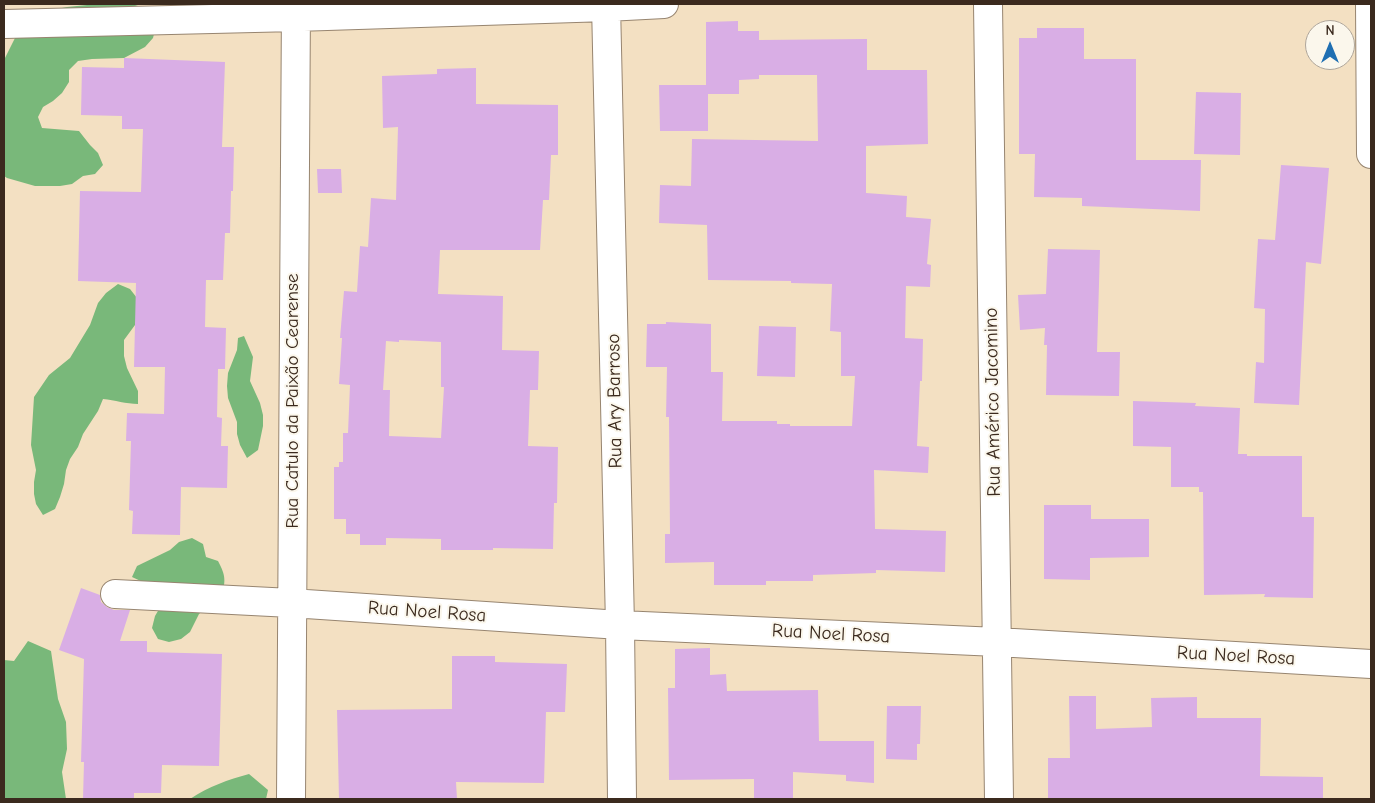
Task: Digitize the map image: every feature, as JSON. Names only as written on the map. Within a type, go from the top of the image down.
[{"type":"street","points":[[4,24],[296,10],[664,4]]},
{"type":"street","name":"Rua Américo Jacomino","points":[[988,4],[999,799]]},
{"type":"street","points":[[1370,4],[1371,154]]},
{"type":"street","name":"Rua Ary Barroso","points":[[606,5],[620,625],[622,799]]},
{"type":"street","name":"Rua Catulo da Paixão Cearense","points":[[291,799],[296,10]]},
{"type":"street","name":"Rua Noel Rosa","points":[[115,594],[291,603],[620,625],[997,642],[1371,664]]},
{"type":"green space","points":[[97,4],[130,4],[143,8],[148,12],[156,26],[153,38],[145,47],[124,58],[78,61],[69,70],[69,82],[62,93],[43,107],[38,117],[42,128],[79,131],[98,153],[103,165],[95,174],[83,176],[72,184],[60,186],[35,186],[7,178],[4,176],[4,60],[18,32],[37,13]]},
{"type":"green space","points":[[118,284],[130,289],[137,298],[138,311],[135,325],[124,340],[124,356],[127,368],[138,391],[138,404],[103,399],[70,459],[55,509],[43,515],[36,504],[34,494],[36,470],[31,445],[34,397],[49,375],[70,358],[90,325],[98,303],[106,293]]},
{"type":"green space","points":[[244,336],[253,357],[250,381],[263,415],[263,426],[258,450],[247,458],[240,445],[237,434],[237,422],[228,398],[227,386],[228,373],[237,350],[238,338]]},
{"type":"green space","points":[[192,538],[203,544],[206,557],[218,561],[221,566],[224,575],[224,587],[221,598],[199,614],[190,632],[181,639],[169,642],[158,639],[152,628],[155,616],[168,594],[171,583],[145,583],[132,577],[137,566],[170,550],[179,542]]},
{"type":"green space","points":[[28,641],[51,651],[58,699],[66,722],[67,749],[62,772],[66,799],[4,799],[4,660],[14,661]]},
{"type":"green space","points":[[249,774],[268,790],[266,799],[190,799],[204,790]]},
{"type":"building","points":[[738,21],[738,31],[759,31],[759,40],[867,39],[867,70],[927,70],[928,144],[866,146],[866,193],[907,196],[906,217],[931,219],[927,264],[931,265],[930,287],[906,286],[905,338],[923,339],[917,446],[929,447],[928,473],[874,470],[875,529],[946,531],[945,572],[876,570],[876,573],[813,575],[813,581],[766,581],[766,585],[714,585],[714,562],[665,563],[665,534],[670,534],[669,417],[666,417],[667,367],[646,367],[647,324],[666,324],[666,322],[711,324],[711,372],[723,372],[722,421],[777,421],[777,424],[790,424],[790,426],[852,426],[855,376],[841,376],[841,332],[830,331],[832,284],[791,283],[791,281],[708,280],[707,225],[659,223],[660,185],[691,186],[692,139],[818,141],[817,75],[759,75],[759,79],[739,80],[739,94],[708,94],[708,131],[660,131],[659,85],[706,85],[706,22]]},
{"type":"building","points":[[1037,28],[1084,28],[1084,59],[1136,59],[1136,160],[1201,160],[1200,211],[1082,206],[1082,198],[1034,197],[1035,154],[1019,154],[1019,38],[1037,38]]},
{"type":"building","points":[[124,58],[225,62],[222,147],[234,147],[230,233],[225,233],[223,280],[206,280],[205,327],[226,328],[225,369],[218,369],[217,417],[222,418],[221,446],[228,446],[227,488],[181,487],[180,535],[132,534],[133,511],[129,510],[131,441],[126,441],[127,413],[164,414],[165,367],[134,367],[136,283],[78,281],[80,191],[141,192],[143,129],[122,129],[122,116],[81,115],[82,67],[124,68]]},
{"type":"building","points":[[476,68],[476,104],[558,105],[558,155],[551,155],[549,200],[543,200],[540,250],[440,250],[438,294],[503,296],[502,350],[539,351],[538,390],[530,390],[528,446],[558,447],[557,503],[554,503],[553,549],[493,548],[493,550],[441,550],[441,539],[386,538],[386,545],[360,545],[360,534],[346,534],[346,519],[334,519],[334,467],[339,467],[339,462],[343,462],[343,433],[348,433],[350,385],[339,384],[344,291],[357,292],[360,246],[368,247],[371,198],[396,200],[398,127],[383,128],[382,76],[437,74],[437,69]],"holes":[[[386,341],[441,342],[441,387],[444,387],[441,438],[389,436],[390,390],[383,390]]]},
{"type":"building","points":[[1196,92],[1241,93],[1240,155],[1194,154]]},
{"type":"building","points":[[1281,165],[1329,168],[1321,264],[1306,262],[1299,405],[1254,403],[1256,362],[1264,363],[1265,309],[1254,308],[1258,239],[1275,240]]},
{"type":"building","points":[[317,169],[341,169],[342,193],[318,193]]},
{"type":"building","points":[[1048,249],[1100,250],[1097,352],[1120,352],[1119,396],[1046,395],[1047,345],[1044,345],[1045,328],[1020,330],[1018,295],[1046,294]]},
{"type":"building","points":[[759,326],[796,327],[795,377],[757,376]]},
{"type":"building","points":[[1133,401],[1196,403],[1195,406],[1240,408],[1238,454],[1247,454],[1247,456],[1302,456],[1302,517],[1314,517],[1313,598],[1264,597],[1265,594],[1204,595],[1203,492],[1199,492],[1199,487],[1171,487],[1171,447],[1133,446]]},
{"type":"building","points":[[1044,505],[1091,505],[1091,519],[1149,519],[1149,557],[1090,558],[1090,580],[1044,579]]},
{"type":"building","points":[[81,588],[100,595],[101,602],[107,607],[114,610],[130,610],[120,641],[147,641],[147,652],[222,654],[219,766],[162,765],[161,793],[134,793],[134,799],[83,799],[84,762],[81,762],[84,659],[59,650]]},
{"type":"building","points":[[710,648],[710,675],[726,674],[727,691],[818,690],[819,741],[874,741],[874,783],[846,781],[846,775],[793,772],[793,799],[754,799],[754,779],[669,780],[668,688],[675,688],[675,649]]},
{"type":"building","points":[[452,656],[495,656],[495,662],[567,664],[565,712],[546,712],[544,783],[456,782],[457,799],[339,799],[337,710],[452,709]]},
{"type":"building","points":[[1069,696],[1096,696],[1096,729],[1152,727],[1151,698],[1197,697],[1197,718],[1261,718],[1260,776],[1323,777],[1323,799],[1048,799],[1048,758],[1070,758]]},
{"type":"building","points":[[887,706],[921,706],[920,744],[917,744],[917,760],[886,759]]}]
